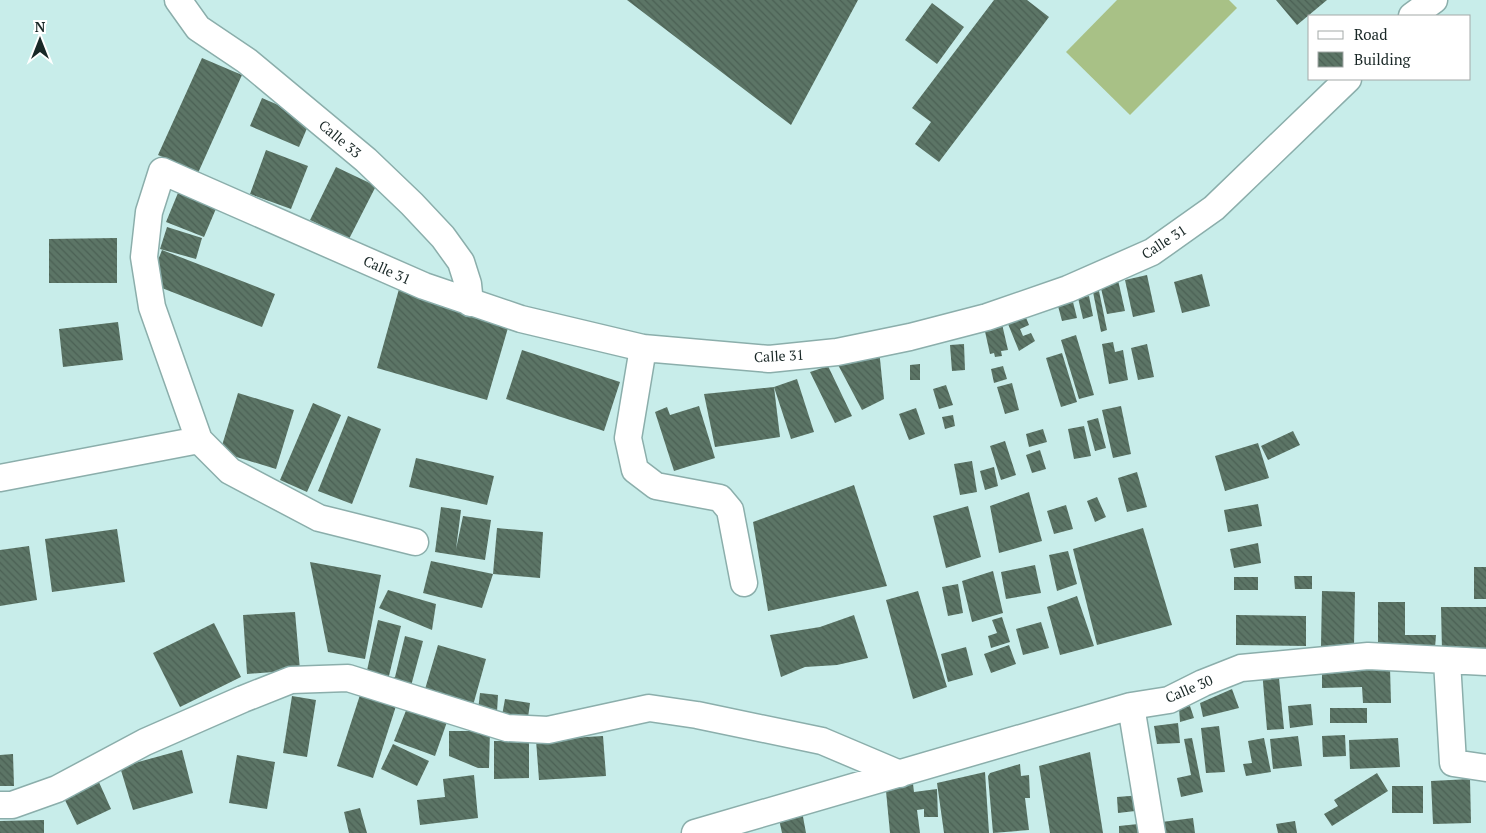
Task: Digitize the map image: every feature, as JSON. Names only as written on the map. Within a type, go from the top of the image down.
[{"type":"street","name":"Calle 33","points":[[178,0],[198,28],[247,61],[366,160],[444,237],[461,262],[468,284],[470,303]]},
{"type":"street","points":[[1413,15],[1434,0]]},
{"type":"street","name":"Calle 31","points":[[199,440],[152,307],[144,257],[148,212],[162,171],[424,286],[470,303],[530,321],[643,348],[769,359],[838,352],[910,337],[987,317],[1068,289],[1152,252],[1214,208],[1347,80]]},
{"type":"street","points":[[643,348],[628,438],[634,470],[656,486],[720,498],[730,510],[744,583]]},
{"type":"street","points":[[0,478],[199,440],[230,471],[319,518],[415,542]]},
{"type":"street","name":"Calle 30","points":[[703,832],[1131,706],[1169,700],[1203,683],[1241,668],[1368,656],[1486,662]]},
{"type":"street","points":[[1447,661],[1454,763],[1486,768]]},
{"type":"street","points":[[0,805],[12,804],[57,789],[145,742],[243,698],[291,680],[348,678],[507,728],[548,730],[649,708],[697,715],[822,742],[900,774]]},
{"type":"street","points":[[1131,706],[1152,833]]},
{"type":"green space","points":[[1117,0],[1229,0],[1237,8],[1130,115],[1066,52]]},
{"type":"building","points":[[627,0],[858,0],[791,125]]},
{"type":"building","points":[[994,0],[1027,0],[1049,17],[939,162],[915,144],[931,122],[912,108]]},
{"type":"building","points":[[1276,0],[1327,0],[1308,15],[1297,25]]},
{"type":"building","points":[[932,3],[964,27],[937,64],[905,40]]},
{"type":"building","points":[[202,58],[242,75],[198,173],[158,155]]},
{"type":"building","points":[[262,98],[311,119],[299,147],[250,126]]},
{"type":"building","points":[[266,150],[308,166],[291,209],[250,194]]},
{"type":"building","points":[[336,167],[376,186],[349,239],[310,220]]},
{"type":"building","points":[[180,188],[218,204],[204,237],[166,222]]},
{"type":"building","points":[[167,227],[202,238],[196,259],[160,249]]},
{"type":"building","points":[[117,238],[117,283],[49,283],[49,239]]},
{"type":"building","points":[[162,250],[275,294],[262,327],[149,283]]},
{"type":"building","points":[[1202,274],[1210,306],[1182,313],[1174,282]]},
{"type":"building","points":[[1147,275],[1155,312],[1133,317],[1125,280]]},
{"type":"building","points":[[1118,280],[1125,311],[1107,314],[1100,284]]},
{"type":"building","points":[[399,289],[510,321],[487,400],[377,368]]},
{"type":"building","points":[[1099,291],[1107,330],[1101,332],[1093,292]]},
{"type":"building","points":[[1089,296],[1093,316],[1083,319],[1078,298]]},
{"type":"building","points":[[1073,302],[1077,318],[1062,321],[1058,306]]},
{"type":"building","points":[[1025,315],[1029,325],[1020,329],[1023,336],[1031,333],[1035,341],[1019,351],[1006,319]]},
{"type":"building","points":[[118,322],[123,360],[63,367],[59,329]]},
{"type":"building","points":[[1002,324],[1008,350],[1001,351],[1002,356],[995,357],[994,353],[990,354],[984,327]]},
{"type":"building","points":[[1076,335],[1094,395],[1079,399],[1061,340]]},
{"type":"building","points":[[1113,342],[1115,352],[1123,350],[1128,380],[1109,384],[1102,344]]},
{"type":"building","points":[[964,344],[965,370],[952,371],[950,345]]},
{"type":"building","points":[[1147,344],[1154,377],[1138,380],[1131,348]]},
{"type":"building","points":[[879,349],[884,399],[862,410],[836,361]]},
{"type":"building","points":[[522,350],[620,382],[604,431],[506,399]]},
{"type":"building","points":[[1062,353],[1077,402],[1061,407],[1046,358]]},
{"type":"building","points":[[920,364],[920,380],[910,380],[910,365]]},
{"type":"building","points":[[828,366],[852,416],[835,423],[810,372]]},
{"type":"building","points":[[1003,366],[1007,379],[994,383],[991,369]]},
{"type":"building","points":[[797,379],[814,432],[791,439],[774,387]]},
{"type":"building","points":[[1012,383],[1019,410],[1005,414],[997,387]]},
{"type":"building","points":[[946,385],[953,405],[939,409],[933,389]]},
{"type":"building","points":[[774,387],[780,437],[715,447],[704,394]]},
{"type":"building","points":[[238,393],[294,410],[276,469],[220,452]]},
{"type":"building","points":[[313,403],[341,415],[307,492],[280,480]]},
{"type":"building","points":[[699,406],[715,458],[674,471],[655,412],[667,407],[670,415]]},
{"type":"building","points":[[1121,406],[1131,454],[1113,458],[1102,410]]},
{"type":"building","points":[[916,408],[925,434],[909,440],[899,414]]},
{"type":"building","points":[[953,415],[955,426],[945,429],[942,417]]},
{"type":"building","points":[[348,416],[381,429],[352,504],[318,491]]},
{"type":"building","points":[[1098,418],[1106,448],[1095,451],[1087,421]]},
{"type":"building","points":[[1084,426],[1091,456],[1074,459],[1068,429]]},
{"type":"building","points":[[1043,429],[1047,442],[1029,447],[1026,434]]},
{"type":"building","points":[[1293,431],[1300,445],[1268,460],[1261,446]]},
{"type":"building","points":[[1005,441],[1016,475],[1001,480],[990,446]]},
{"type":"building","points":[[1258,443],[1269,478],[1225,491],[1215,456]]},
{"type":"building","points":[[1040,450],[1046,469],[1032,473],[1026,455]]},
{"type":"building","points":[[416,458],[494,476],[487,505],[409,487]]},
{"type":"building","points":[[972,461],[977,492],[960,495],[954,464]]},
{"type":"building","points":[[994,467],[998,486],[985,490],[980,471]]},
{"type":"building","points":[[1137,472],[1147,507],[1127,512],[1118,478]]},
{"type":"building","points":[[854,485],[887,586],[768,611],[753,522]]},
{"type":"building","points":[[1029,492],[1042,541],[999,553],[990,506]]},
{"type":"building","points":[[1097,497],[1106,517],[1095,522],[1087,501]]},
{"type":"building","points":[[1258,504],[1262,526],[1228,532],[1224,510]]},
{"type":"building","points":[[1066,505],[1073,529],[1054,534],[1047,511]]},
{"type":"building","points":[[968,506],[981,557],[946,568],[933,516]]},
{"type":"building","points":[[441,507],[461,510],[456,549],[463,516],[491,520],[485,560],[435,552]]},
{"type":"building","points":[[497,528],[543,532],[540,578],[493,574]]},
{"type":"building","points":[[1143,528],[1172,625],[1097,645],[1073,549]]},
{"type":"building","points":[[117,529],[125,582],[52,592],[45,539]]},
{"type":"building","points":[[1258,543],[1261,563],[1234,568],[1230,549]]},
{"type":"building","points":[[29,546],[37,600],[0,606],[0,550]]},
{"type":"building","points":[[1068,551],[1077,584],[1057,591],[1049,555]]},
{"type":"building","points":[[431,561],[493,574],[482,608],[423,593]]},
{"type":"building","points":[[310,562],[381,575],[365,659],[328,652]]},
{"type":"building","points":[[1035,565],[1041,593],[1006,599],[1001,572]]},
{"type":"building","points":[[1474,567],[1486,567],[1486,599],[1474,599]]},
{"type":"building","points":[[993,571],[1003,613],[972,622],[962,581]]},
{"type":"building","points":[[1294,576],[1312,576],[1312,589],[1295,589]]},
{"type":"building","points":[[1234,577],[1258,577],[1258,590],[1234,590]]},
{"type":"building","points":[[958,584],[963,613],[948,616],[942,587]]},
{"type":"building","points":[[388,590],[436,604],[432,630],[379,608]]},
{"type":"building","points":[[918,591],[947,687],[913,699],[886,600]]},
{"type":"building","points":[[1322,591],[1355,592],[1354,646],[1321,646]]},
{"type":"building","points":[[1077,596],[1094,646],[1060,655],[1047,607]]},
{"type":"building","points":[[1378,602],[1405,602],[1405,635],[1436,635],[1435,648],[1378,648]]},
{"type":"building","points":[[1441,607],[1486,607],[1486,651],[1442,651]]},
{"type":"building","points":[[295,612],[300,670],[247,674],[243,615]]},
{"type":"building","points":[[854,615],[868,658],[837,665],[805,667],[781,677],[770,635],[820,627]]},
{"type":"building","points":[[1236,615],[1306,616],[1306,646],[1236,645]]},
{"type":"building","points":[[1002,617],[1010,642],[991,648],[988,636],[997,633],[992,620]]},
{"type":"building","points":[[378,620],[401,626],[388,680],[366,675]]},
{"type":"building","points":[[1041,622],[1049,648],[1023,655],[1016,629]]},
{"type":"building","points":[[214,623],[241,677],[180,707],[153,653]]},
{"type":"building","points":[[405,636],[423,641],[411,686],[388,680],[395,677]]},
{"type":"building","points":[[438,645],[486,659],[472,709],[423,696]]},
{"type":"building","points":[[1009,645],[1016,664],[991,673],[984,654]]},
{"type":"building","points":[[966,647],[973,675],[948,682],[941,654]]},
{"type":"building","points":[[1278,668],[1284,729],[1267,730],[1262,670]]},
{"type":"building","points":[[1390,668],[1391,703],[1363,703],[1362,687],[1322,688],[1322,669]]},
{"type":"building","points":[[1232,689],[1239,708],[1203,717],[1200,703]]},
{"type":"building","points":[[480,693],[498,695],[497,712],[478,710]]},
{"type":"building","points":[[360,695],[396,706],[373,778],[337,766]]},
{"type":"building","points":[[292,696],[316,700],[307,757],[283,753]]},
{"type":"building","points":[[505,699],[530,703],[527,725],[501,721]]},
{"type":"building","points":[[1311,704],[1313,725],[1290,728],[1288,706]]},
{"type":"building","points":[[1190,706],[1194,718],[1180,722],[1179,708]]},
{"type":"building","points":[[407,708],[447,722],[435,756],[394,741]]},
{"type":"building","points":[[1330,708],[1367,708],[1367,723],[1330,723]]},
{"type":"building","points":[[1178,723],[1180,743],[1157,744],[1154,726]]},
{"type":"building","points":[[1219,726],[1225,772],[1206,773],[1201,728]]},
{"type":"building","points":[[449,731],[490,731],[489,768],[478,768],[449,756]]},
{"type":"building","points":[[1345,735],[1346,756],[1323,757],[1322,736]]},
{"type":"building","points":[[603,736],[606,776],[539,780],[536,740]]},
{"type":"building","points":[[1298,736],[1302,766],[1273,769],[1270,739]]},
{"type":"building","points":[[1192,738],[1203,792],[1181,797],[1177,778],[1191,775],[1184,739]]},
{"type":"building","points":[[1264,738],[1271,772],[1246,776],[1243,764],[1252,763],[1248,741]]},
{"type":"building","points":[[1398,738],[1400,767],[1350,769],[1349,740]]},
{"type":"building","points":[[494,741],[529,741],[529,778],[494,779]]},
{"type":"building","points":[[393,744],[429,761],[417,786],[381,769]]},
{"type":"building","points":[[182,750],[193,793],[133,810],[120,767]]},
{"type":"building","points":[[1090,752],[1103,833],[1050,833],[1039,766]]},
{"type":"building","points":[[13,754],[14,786],[0,786],[0,755]]},
{"type":"building","points":[[237,755],[275,762],[267,809],[229,803]]},
{"type":"building","points":[[1020,764],[1021,776],[1029,775],[1030,798],[1025,798],[1029,830],[993,833],[988,776],[990,773]]},
{"type":"building","points":[[985,772],[989,833],[944,833],[937,783]]},
{"type":"building","points":[[1377,773],[1388,791],[1332,826],[1324,814],[1338,806],[1334,800]]},
{"type":"building","points":[[474,775],[478,818],[420,825],[417,800],[445,797],[443,779]]},
{"type":"building","points":[[1470,779],[1471,823],[1433,824],[1431,781]]},
{"type":"building","points":[[98,780],[111,809],[77,825],[63,796]]},
{"type":"building","points":[[913,784],[914,792],[937,789],[938,817],[924,817],[924,809],[917,810],[920,833],[890,833],[886,791]]},
{"type":"building","points":[[1392,786],[1423,786],[1423,813],[1392,813]]},
{"type":"building","points":[[1142,795],[1144,810],[1118,813],[1117,797]]},
{"type":"building","points":[[801,806],[806,833],[782,833],[777,810]]},
{"type":"building","points":[[360,808],[367,833],[349,833],[344,812]]},
{"type":"building","points":[[1193,818],[1195,833],[1155,833],[1154,823]]},
{"type":"building","points":[[44,820],[44,833],[0,833],[0,821]]},
{"type":"building","points":[[1295,821],[1297,833],[1278,833],[1276,824]]},
{"type":"building","points":[[1148,823],[1149,833],[1119,833],[1119,826]]}]
